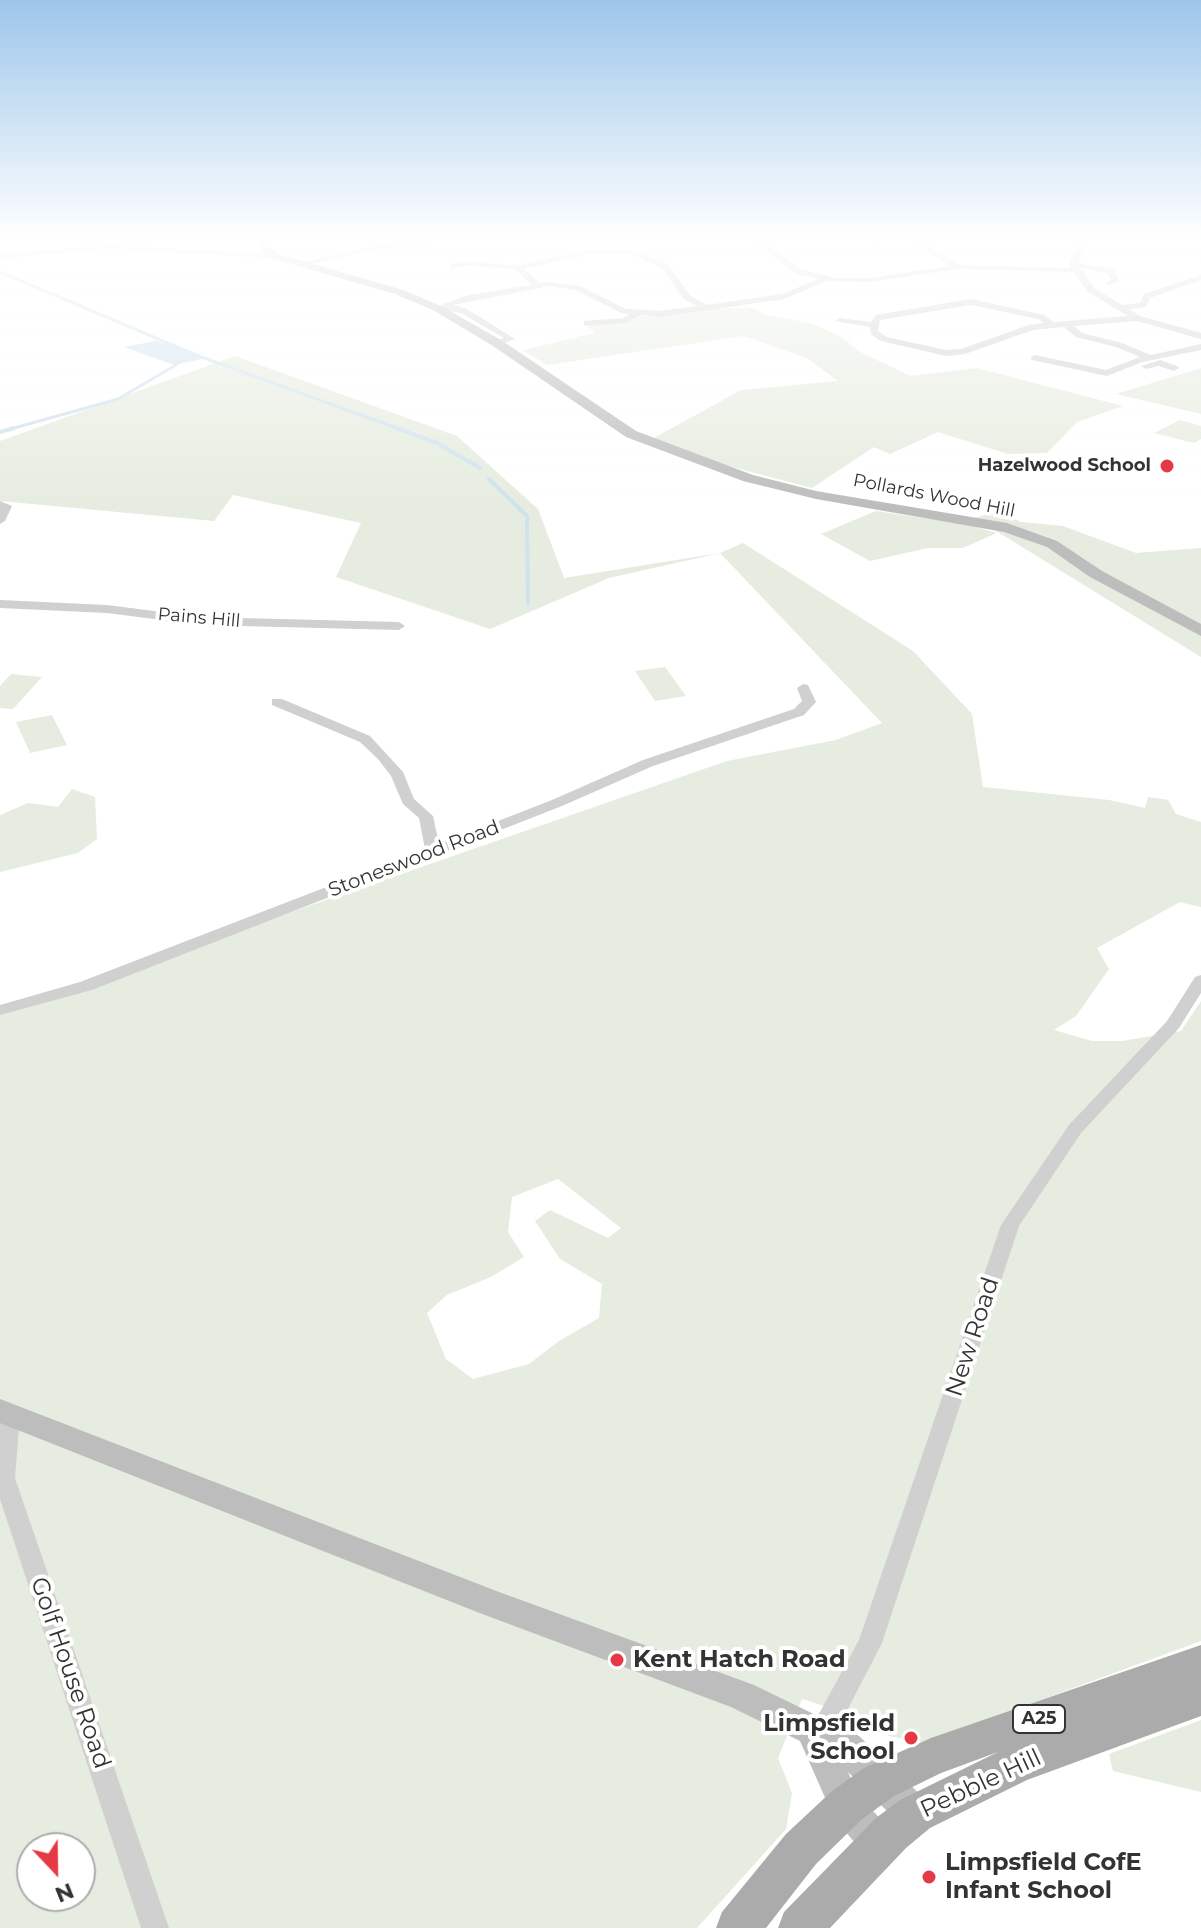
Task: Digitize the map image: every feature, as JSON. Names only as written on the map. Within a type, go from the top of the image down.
[{"type":"main road","name":"Pebble Hill","points":[[862,1794],[931,1757],[1201,1663]]},
{"type":"main road","name":"Pebble Hill","points":[[898,1828],[1015,1765],[1201,1698]]},
{"type":"main road","name":"A25","points":[[738,1928],[801,1849],[862,1794]]},
{"type":"main road","points":[[800,1928],[898,1828]]},
{"type":"street","name":"Pollards Wood Hill","points":[[473,327],[631,434],[748,478],[826,496],[1007,528],[1037,539],[1201,631]]},
{"type":"street","points":[[874,327],[874,332],[884,339],[917,352],[962,352],[1032,327]]},
{"type":"street","points":[[1070,327],[1079,335],[1127,350],[1146,362],[1174,368]]},
{"type":"street","points":[[1169,327],[1201,336]]},
{"type":"street","points":[[1035,358],[1107,373],[1201,347]]},
{"type":"street","points":[[0,504],[7,506],[0,521]]},
{"type":"street","name":"Pains Hill","points":[[0,604],[107,609],[201,621],[399,626]]},
{"type":"street","name":"Stoneswood Road","points":[[0,1010],[86,986],[433,851],[648,763],[748,732],[799,712],[809,702],[803,688]]},
{"type":"street","points":[[277,702],[365,739],[383,756],[398,775],[408,801],[426,816],[433,851]]},
{"type":"street","name":"New Road","points":[[814,1734],[829,1720],[870,1643],[1010,1225],[1075,1129],[1173,1024],[1201,980]]},
{"type":"street","points":[[4,1413],[488,1602],[731,1691],[814,1734],[862,1794],[898,1828]]},
{"type":"street","name":"Golf House Road","points":[[4,1413],[4,1478],[155,1928]]},
{"type":"street","points":[[862,1794],[898,1828]]},
{"type":"shaded area","points":[[588,327],[820,327],[843,338],[862,353],[911,376],[977,368],[1123,406],[1077,422],[1047,453],[1008,454],[938,432],[890,454],[874,447],[812,488],[691,456],[654,438],[741,390],[838,381],[807,358],[743,336],[547,365],[523,350],[595,333]]},
{"type":"shaded area","points":[[235,356],[457,436],[538,509],[564,578],[720,553],[609,578],[490,629],[336,577],[361,523],[233,495],[214,521],[0,501],[0,441]]},
{"type":"shaded area","points":[[1201,368],[1201,414],[1116,394]]},
{"type":"shaded area","points":[[1180,420],[1201,426],[1201,439],[1194,443],[1154,433]]},
{"type":"shaded area","points":[[876,511],[968,525],[997,533],[963,548],[928,548],[870,561],[821,534]]},
{"type":"shaded area","points":[[998,511],[1021,522],[1063,526],[1136,553],[1201,548],[1201,657],[975,518]]},
{"type":"shaded area","points":[[743,543],[913,651],[972,714],[983,787],[1109,800],[1145,808],[1148,797],[1168,800],[1176,814],[1201,822],[1201,907],[1180,902],[1097,948],[1109,969],[1076,1016],[1054,1030],[1092,1041],[1122,1041],[1181,1031],[1201,1001],[1201,1641],[924,1743],[889,1736],[863,1718],[802,1699],[778,1758],[792,1793],[786,1829],[697,1928],[0,1928],[0,1013],[727,761],[836,740],[882,723],[720,553]],"holes":[[[558,1179],[621,1228],[608,1238],[550,1210],[535,1221],[560,1259],[602,1284],[599,1318],[559,1341],[529,1364],[473,1379],[446,1359],[427,1313],[447,1295],[491,1277],[524,1257],[508,1232],[512,1197]]]},
{"type":"shaded area","points":[[665,667],[686,696],[655,701],[635,671]]},
{"type":"shaded area","points":[[11,674],[42,677],[13,709],[0,708],[0,686]]},
{"type":"shaded area","points":[[52,715],[67,745],[30,753],[16,722]]},
{"type":"shaded area","points":[[72,789],[95,797],[97,839],[78,853],[0,872],[0,815],[28,803],[58,807]]},
{"type":"shaded area","points":[[1201,1720],[1201,1792],[1113,1771],[1109,1754]]},
{"type":"water","points":[[155,341],[206,358],[174,365],[124,347]]},
{"type":"waterway","points":[[130,327],[196,355],[402,430]]},
{"type":"waterway","points":[[7,430],[118,399],[176,365]]},
{"type":"waterway","points":[[7,430],[14,428]]},
{"type":"waterway","points":[[396,428],[437,443],[480,468]]},
{"type":"waterway","points":[[0,432],[7,430]]},
{"type":"waterway","points":[[489,479],[527,516],[528,603]]},
{"type":"place","name":"Hazelwood School","points":[[1167,466]]},
{"type":"place","name":"Kent Hatch Road","points":[[617,1660]]},
{"type":"place","name":"Limpsfield School","points":[[911,1738]]},
{"type":"place","name":"Limpsfield CofE Infant School","points":[[929,1877]]}]
